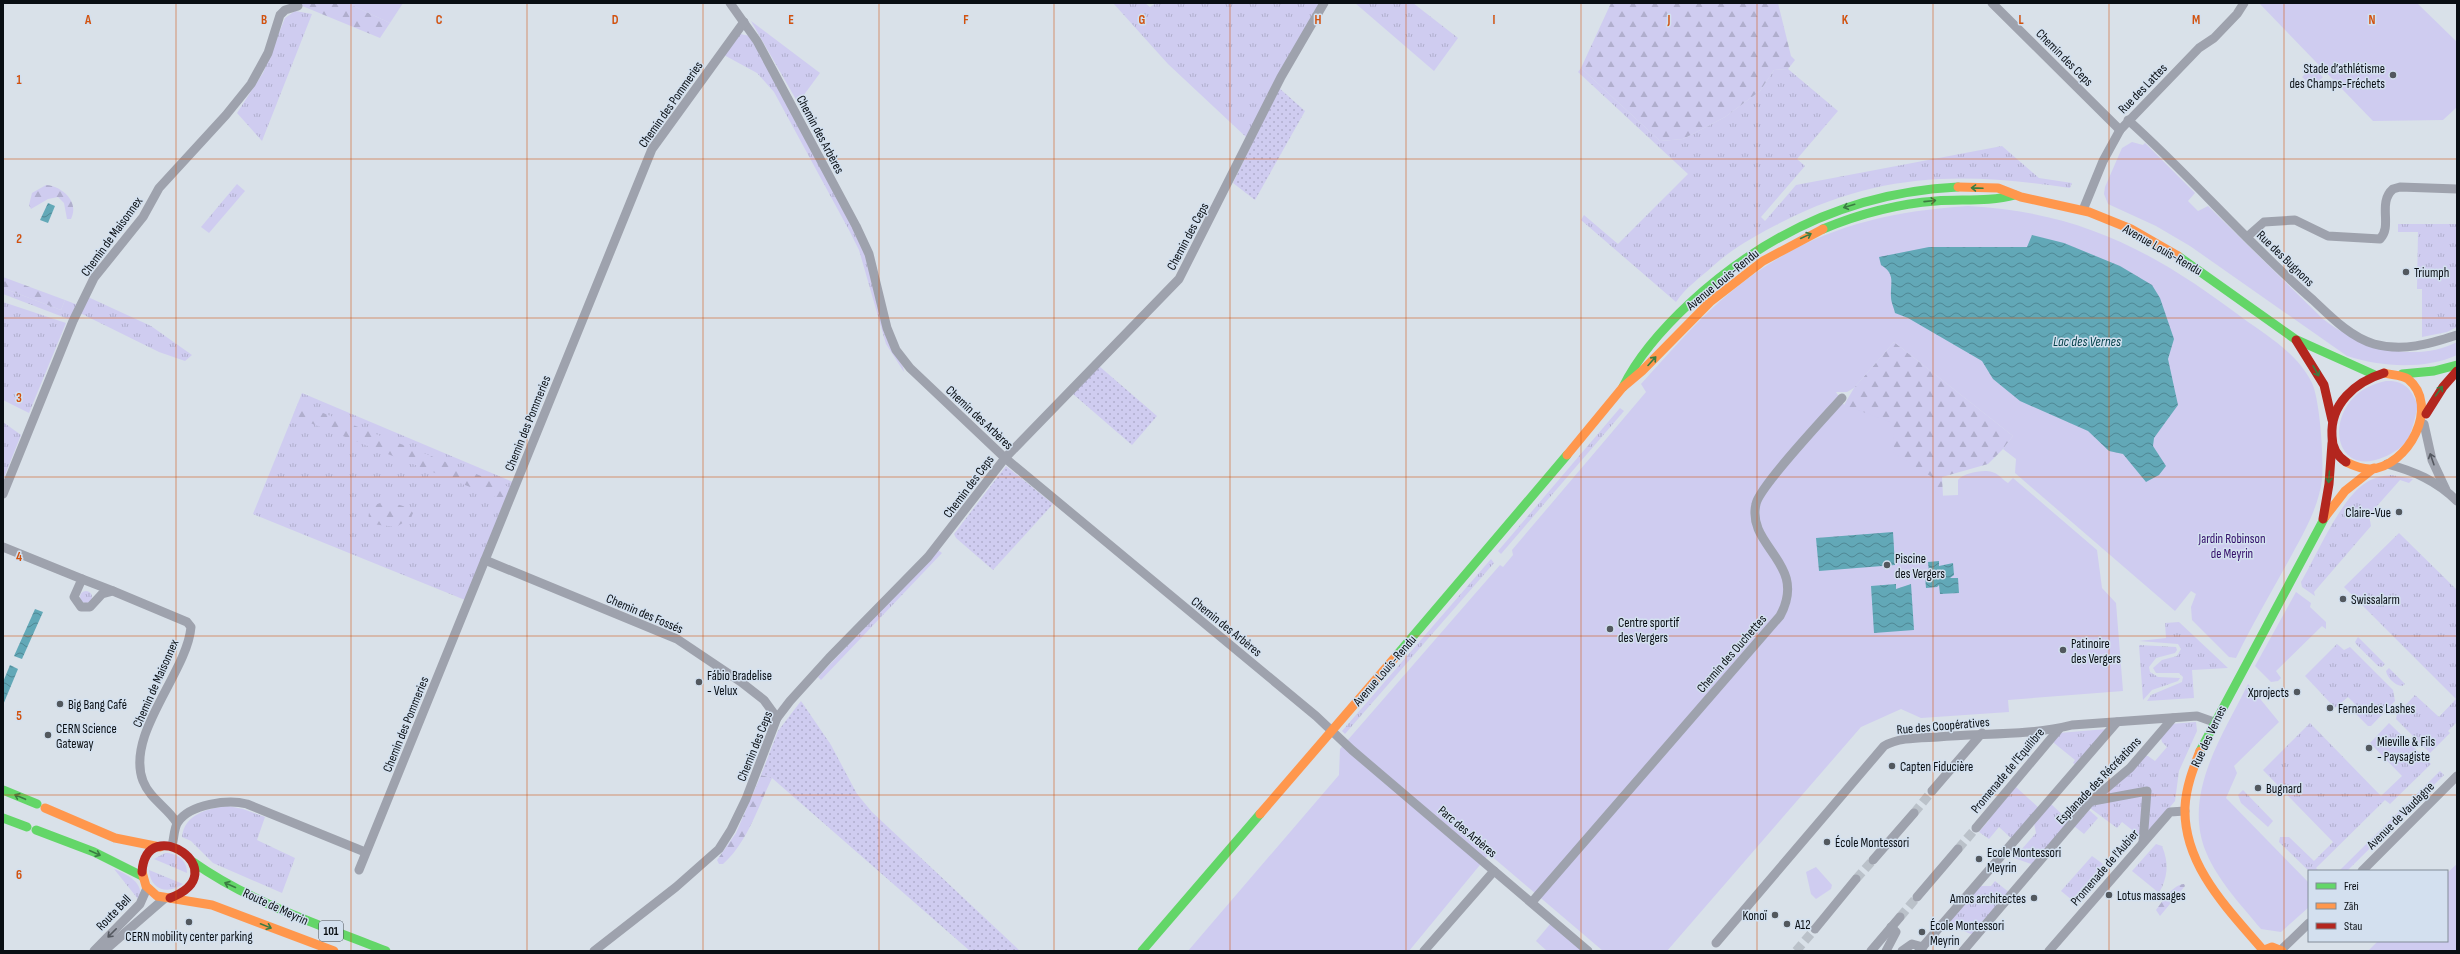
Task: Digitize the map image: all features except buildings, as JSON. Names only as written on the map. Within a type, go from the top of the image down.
[{"type":"main road","name":"Avenue Louis-Rendu","points":[[1142,951],[1488,550],[1623,387],[1643,372],[1694,316],[1721,292],[1757,264],[1794,242],[1842,220],[1897,206],[1950,200],[1998,200],[2015,195],[2083,210],[2127,228],[2178,256],[2295,339],[2346,365],[2375,375]]},
{"type":"main road","name":"Avenue Louis-Rendu","points":[[2295,339],[2324,385],[2332,420]]},
{"type":"main road","points":[[2457,365],[2434,371],[2375,375],[2360,382],[2348,393],[2332,420],[2332,438],[2336,452],[2342,460],[2353,466],[2374,468],[2388,464],[2407,451],[2424,424],[2426,414],[2443,386],[2457,371]]},
{"type":"main road","points":[[2398,374],[2415,382],[2422,391],[2426,414]]},
{"type":"main road","name":"Rue des Vernes","points":[[2322,522],[2329,484],[2332,438]]},
{"type":"main road","name":"Rue des Vernes","points":[[2262,951],[2224,906],[2202,875],[2191,851],[2185,811],[2186,791],[2192,768],[2214,722],[2322,522],[2345,491],[2374,468]]},
{"type":"main road","points":[[3,790],[133,844],[160,847],[172,846]]},
{"type":"main road","points":[[3,818],[94,852],[142,876]]},
{"type":"main road","name":"Route de Meyrin","points":[[172,846],[183,850],[193,862],[216,879],[278,908],[386,951]]},
{"type":"main road","points":[[147,888],[142,876],[145,860],[151,852],[160,847]]},
{"type":"main road","points":[[168,898],[180,895],[191,884],[194,874],[193,862]]},
{"type":"main road","name":"Route de Meyrin","points":[[147,888],[155,895],[168,898],[192,899],[226,909],[334,951]]},
{"type":"main road","points":[[2262,951],[2272,946],[2281,951]]},
{"type":"street","name":"Chemin des Arbères","points":[[730,3],[757,41],[863,239],[875,274],[887,328],[896,350],[910,368],[1005,458],[1332,730]]},
{"type":"street","name":"Chemin des Ceps","points":[[594,951],[676,887],[719,849],[732,830],[746,799],[777,718],[829,658],[932,552],[1005,458],[1179,279],[1281,77],[1324,3]]},
{"type":"street","name":"Chemin des Ceps","points":[[1992,3],[2120,130]]},
{"type":"street","name":"Rue des Lattes","points":[[2083,210],[2103,161],[2120,130],[2199,48],[2214,38],[2244,3]]},
{"type":"street","name":"Chemin de Maisonnex","points":[[3,494],[74,321],[94,278],[143,218],[159,188],[226,115],[251,84],[268,53],[280,15],[284,10],[298,6]]},
{"type":"street","name":"Chemin des Pommeries","points":[[359,870],[365,852],[381,819],[652,149],[744,22]]},
{"type":"street","name":"Rue des Bugnons","points":[[2128,120],[2246,237],[2324,311],[2349,331],[2373,344],[2395,348],[2420,346],[2457,335]]},
{"type":"street","points":[[2246,237],[2264,222],[2295,220],[2328,236],[2380,239],[2384,231],[2384,203],[2393,189],[2400,187],[2457,189]]},
{"type":"street","name":"Chemin des Ouchettes","points":[[1532,902],[1780,616],[1787,597],[1787,580],[1783,568],[1764,541],[1756,519],[1756,503],[1769,483],[1842,398]]},
{"type":"street","points":[[2424,424],[2432,460],[2446,491]]},
{"type":"street","points":[[2388,464],[2418,474],[2446,491],[2457,501]]},
{"type":"street","name":"Chemin de Maisonnex","points":[[3,547],[187,622],[192,627],[173,675],[149,727],[140,757],[142,777],[147,791],[177,823]]},
{"type":"street","name":"Chemin des Fossés","points":[[485,560],[677,639],[764,700],[777,718]]},
{"type":"street","points":[[82,579],[74,598],[81,607],[90,607],[102,594],[113,591]]},
{"type":"street","name":"Rue des Coopératives","points":[[1716,943],[1884,746],[1891,742],[1917,738],[2197,716],[2214,722]]},
{"type":"street","name":"Esplanade des Récréations","points":[[1963,951],[2092,801],[2130,768],[2173,718]]},
{"type":"street","name":"Esplanade des Récréations","points":[[1921,949],[2117,722]]},
{"type":"street","name":"Promenade de l'Equilibre","points":[[1976,828],[2059,728]]},
{"type":"street","name":"Parc des Arbères","points":[[1332,730],[1588,951]]},
{"type":"street","points":[[1932,792],[1982,733]]},
{"type":"street","name":"Avenue de Vaudagne","points":[[2363,870],[2457,776]]},
{"type":"street","points":[[2092,801],[2147,791],[2143,842]]},
{"type":"street","points":[[172,846],[177,823],[187,814],[212,804],[227,801],[239,802],[365,852]]},
{"type":"street","name":"Promenade de l'Aubier","points":[[2048,951],[2170,812],[2185,811]]},
{"type":"street","points":[[1873,860],[1914,813]]},
{"type":"street","points":[[1917,897],[1958,849]]},
{"type":"street","points":[[1424,951],[1494,871]]},
{"type":"street","points":[[1815,929],[1856,879]]},
{"type":"street","name":"Route Bell","points":[[94,951],[140,904],[147,888]]},
{"type":"street","name":"Route Bell","points":[[104,951],[168,898]]},
{"type":"street","points":[[1871,951],[1900,917]]},
{"type":"street","points":[[2281,951],[2308,924]]},
{"type":"street","points":[[1886,951],[1896,932],[1891,927]]},
{"type":"street","points":[[1902,951],[1912,944],[1921,949]]},
{"type":"green space","points":[[295,3],[347,3],[390,23],[380,38]]},
{"type":"green space","points":[[347,3],[403,3],[390,23]]},
{"type":"green space","points":[[1113,3],[1145,3],[1150,7],[1156,3],[1320,3],[1246,137],[1168,64]]},
{"type":"green space","points":[[1355,3],[1413,3],[1458,38],[1434,71]]},
{"type":"green space","points":[[1611,3],[1778,3],[1791,56],[1795,60],[1788,69],[1774,70],[1760,91],[1725,117],[1683,139],[1660,141],[1581,68]]},
{"type":"green space","name":"Stade d’athlétisme des Champs-Fréchets","points":[[2259,3],[2417,3],[2457,42],[2457,107],[2443,120],[2373,121]]},
{"type":"green space","points":[[295,11],[312,14],[262,141],[237,113],[263,73],[285,18]]},
{"type":"green space","points":[[751,21],[820,73],[798,103]]},
{"type":"green space","points":[[740,34],[750,36],[862,245],[895,354],[903,367],[904,372],[886,344],[859,250],[774,92],[757,73],[724,55]]},
{"type":"green space","points":[[2312,67],[2323,77],[2313,87],[2302,77]]},
{"type":"green space","points":[[1581,68],[1660,141],[1683,139],[1725,117],[1760,91],[1774,70],[1788,69],[1838,111],[1797,159],[1805,166],[1761,217],[1765,221],[1796,185],[2002,146],[2039,178],[2072,183],[2070,188],[1994,180],[1923,180],[1888,185],[1853,193],[1782,222],[1746,242],[1721,259],[1684,292],[1676,302],[1581,220],[1584,215],[1618,244],[1688,174],[1578,72]]},
{"type":"green space","points":[[1279,88],[1305,111],[1255,200],[1233,183]]},
{"type":"green space","points":[[2132,142],[2143,145],[2145,143],[2195,193],[2188,201],[2198,211],[2208,206],[2323,319],[2337,329],[2353,338],[2370,344],[2405,352],[2423,352],[2457,342],[2457,355],[2444,360],[2417,365],[2374,363],[2347,356],[2190,246],[2156,226],[2108,204],[2104,194],[2105,187],[2122,148]]},
{"type":"green space","points":[[237,184],[245,191],[209,233],[201,227]]},
{"type":"green space","points":[[46,185],[58,188],[68,196],[73,207],[71,219],[67,219],[64,203],[58,197],[48,199],[31,209],[29,205],[32,193]]},
{"type":"green space","name":"Jardin Robinson de Meyrin","points":[[1968,206],[2009,210],[2047,217],[2082,227],[2148,255],[2211,295],[2282,347],[2299,363],[2312,383],[2315,391],[2321,430],[2322,480],[2320,491],[2305,531],[2236,658],[2229,657],[2192,620],[2191,607],[2196,594],[2191,591],[2175,611],[2015,473],[2016,459],[2003,449],[2013,436],[1894,342],[1854,388],[1847,392],[1836,392],[1844,405],[1893,423],[1894,453],[1932,477],[1936,496],[1958,495],[1958,480],[1964,475],[1974,472],[1988,471],[1998,475],[2008,483],[2013,478],[2097,550],[2102,588],[2116,603],[2123,691],[2008,700],[2009,712],[1921,718],[1901,709],[1861,727],[1667,951],[1603,951],[1489,854],[1409,951],[1188,951],[1339,775],[1340,749],[1500,565],[1503,567],[1513,555],[1512,550],[1646,392],[1641,384],[1701,319],[1731,292],[1761,269],[1791,251],[1823,236],[1856,224],[1891,216]]},
{"type":"green space","points":[[2398,224],[2457,224],[2457,327],[2447,332],[2422,337],[2422,289],[2417,289],[2418,232],[2398,232]]},
{"type":"green space","points":[[3,277],[65,300],[61,310],[3,288]]},
{"type":"green space","points":[[3,288],[61,310],[65,300],[78,305],[71,320],[3,294]]},
{"type":"green space","points":[[88,297],[151,326],[192,355],[185,361],[159,352],[80,313]]},
{"type":"green space","points":[[3,302],[66,323],[29,413],[3,400]]},
{"type":"green space","points":[[1894,342],[2013,436],[1988,464],[1942,477],[1943,496],[1935,496],[1844,405],[1854,388]]},
{"type":"green space","points":[[1099,366],[1157,416],[1132,445],[1073,394]]},
{"type":"green space","points":[[2386,381],[2398,382],[2407,387],[2418,406],[2413,427],[2408,439],[2397,450],[2384,457],[2365,461],[2351,457],[2342,447],[2339,433],[2342,417],[2350,401],[2365,389]]},
{"type":"green space","points":[[302,393],[513,482],[465,600],[253,514]]},
{"type":"green space","points":[[298,403],[511,488],[505,501],[293,416]]},
{"type":"green space","points":[[1620,408],[1624,411],[1501,554],[1498,551]]},
{"type":"green space","points":[[3,422],[21,435],[3,480]]},
{"type":"green space","points":[[1006,466],[1053,504],[993,570],[956,538],[954,534]]},
{"type":"green space","points":[[2391,475],[2413,479],[2409,483],[2400,480],[2369,515],[2371,526],[2314,592],[2315,596],[2302,587],[2301,582],[2330,528],[2348,500],[2357,489],[2367,482],[2382,476]]},
{"type":"green space","points":[[383,502],[404,506],[413,513],[411,518],[396,527],[372,524],[370,522],[369,513],[372,506]]},
{"type":"green space","points":[[2399,533],[2457,590],[2457,722],[2448,731],[2450,733],[2430,753],[2396,719],[2397,714],[2415,695],[2439,717],[2456,699],[2344,587]]},
{"type":"green space","points":[[938,550],[942,553],[821,680],[818,677]]},
{"type":"green space","points":[[1491,559],[1494,563],[1345,734],[1342,731]]},
{"type":"green space","points":[[88,591],[91,592],[91,602],[84,603],[81,602],[80,595],[81,592]]},
{"type":"green space","points":[[2296,592],[2311,603],[2310,607],[2326,622],[2326,629],[2322,626],[2276,671],[2281,678],[2278,681],[2271,682],[2255,666]]},
{"type":"green space","points":[[2179,622],[2228,668],[2192,670],[2194,698],[2147,701],[2151,695],[2182,682],[2183,677],[2179,673],[2156,673],[2153,668],[2162,660],[2177,656],[2181,649],[2178,644],[2139,641],[2166,638],[2165,623]]},
{"type":"green space","points":[[2358,637],[2385,664],[2382,667],[2378,666],[2357,645],[2355,642]]},
{"type":"green space","points":[[2337,644],[2344,650],[2350,647],[2393,690],[2395,701],[2371,726],[2368,726],[2351,709],[2355,704],[2348,697],[2335,708],[2305,676]]},
{"type":"green space","points":[[2139,645],[2176,647],[2177,650],[2175,653],[2156,658],[2149,667],[2150,672],[2158,677],[2180,678],[2178,681],[2152,690],[2143,700]]},
{"type":"green space","points":[[2389,668],[2405,684],[2399,686],[2392,681],[2386,671]]},
{"type":"green space","points":[[2248,684],[2279,722],[2234,766],[2237,773],[2226,798],[2308,882],[2308,908],[2281,932],[2261,929],[2231,893],[2211,863],[2206,852],[2200,830],[2199,808],[2202,787],[2217,744]]},
{"type":"green space","points":[[801,701],[831,745],[857,794],[872,812],[1020,951],[970,951],[772,778],[761,775],[778,731]]},
{"type":"green space","points":[[2196,722],[2197,731],[2179,771],[2175,801],[2145,837],[2141,837],[2122,822],[2117,828],[2090,808],[2143,756],[2148,756],[2155,761],[2167,747],[2162,742],[2160,735],[2170,724]]},
{"type":"green space","points":[[2310,723],[2381,796],[2402,776],[2370,743],[2389,723],[2431,764],[2390,804],[2385,800],[2316,868],[2318,870],[2308,870],[2279,842],[2280,837],[2289,837],[2314,861],[2333,842],[2263,770]]},
{"type":"green space","points":[[2107,729],[2076,765],[2073,763],[2075,760],[2054,743],[2053,739],[2059,733]]},
{"type":"green space","points":[[2440,771],[2444,775],[2348,870],[2340,870]]},
{"type":"green space","points":[[761,775],[772,778],[751,824],[739,846],[723,864],[719,864],[717,860],[736,833]]},
{"type":"green space","points":[[2016,787],[2039,808],[2012,839],[1999,827],[1989,839],[1979,832],[1989,820],[1986,816]]},
{"type":"green space","points":[[2243,790],[2273,821],[2268,827],[2241,803],[2238,795]]},
{"type":"green space","points":[[2050,803],[2069,821],[2034,865],[2014,858],[2036,833],[2034,823]]},
{"type":"green space","points":[[228,806],[243,809],[265,817],[257,840],[295,858],[282,893],[213,863],[191,841],[182,837],[187,823],[192,818],[213,808]]},
{"type":"green space","points":[[2089,810],[2098,818],[2084,834],[2074,826]]},
{"type":"green space","points":[[2156,844],[2162,846],[2166,858],[2166,876],[2159,893],[2132,871]]},
{"type":"green space","points":[[165,853],[174,854],[180,858],[187,868],[187,873],[154,859]]},
{"type":"green space","points":[[2092,856],[2103,864],[2072,900],[2061,891]]},
{"type":"green space","points":[[2457,864],[2457,951],[2368,951],[2377,942],[2448,942],[2448,872]]},
{"type":"green space","points":[[1816,867],[1832,885],[1831,889],[1816,899],[1811,894],[1806,872]]},
{"type":"green space","points":[[114,869],[124,873],[134,880],[140,889],[138,899]]},
{"type":"green space","points":[[149,870],[183,884],[172,889],[161,889],[153,882],[150,877]]},
{"type":"green space","points":[[1995,881],[2010,893],[1973,935],[1946,923],[1978,886],[1991,886]]},
{"type":"green space","points":[[2184,884],[2185,886],[2160,916],[2156,910],[2165,898],[2176,887]]},
{"type":"green space","points":[[1551,923],[1584,951],[1547,951],[1536,941]]},
{"type":"water","points":[[48,203],[55,206],[48,223],[40,220]]},
{"type":"water","name":"Lac des Vernes","points":[[2032,235],[2064,243],[2120,266],[2152,285],[2160,298],[2174,339],[2168,359],[2178,405],[2154,438],[2153,446],[2166,466],[2159,475],[2146,482],[2123,454],[2109,451],[2088,431],[2020,401],[1993,379],[1982,361],[1908,318],[1895,313],[1891,299],[1890,275],[1886,268],[1881,265],[1879,257],[1929,247],[2027,247]]},
{"type":"water","points":[[1893,532],[1895,565],[1819,571],[1816,538]]},
{"type":"water","points":[[1939,561],[1939,566],[1953,563],[1954,575],[1950,578],[1958,578],[1959,593],[1940,594],[1939,585],[1937,587],[1926,588],[1925,576],[1932,575],[1932,573],[1929,573],[1928,562]]},
{"type":"water","name":"Piscine des Vergers","points":[[1896,584],[1896,589],[1911,584],[1914,630],[1874,633],[1871,586]]},
{"type":"water","points":[[35,609],[43,612],[22,659],[14,656]]},
{"type":"water","points":[[10,665],[18,669],[3,705],[3,682]]},
{"type":"tunnel","points":[[1914,813],[1932,791]]},
{"type":"tunnel","points":[[1958,849],[1976,828]]},
{"type":"tunnel","points":[[1856,879],[1873,860]]},
{"type":"tunnel","points":[[1900,917],[1917,897]]},
{"type":"tunnel","points":[[1796,951],[1815,929]]},
{"type":"traffic: fast","points":[[1623,387],[1644,352],[1681,311],[1720,277],[1781,237],[1814,220],[1848,207],[1883,197],[1958,187]]},
{"type":"traffic: fast","points":[[1823,229],[1864,214],[1892,207],[1921,202],[1995,199],[2015,195]]},
{"type":"traffic: fast","points":[[2178,256],[2295,339],[2375,375]]},
{"type":"traffic: fast","points":[[2402,374],[2434,371],[2457,365]]},
{"type":"traffic: fast","points":[[1397,655],[1567,455]]},
{"type":"traffic: fast","points":[[2200,751],[2325,517]]},
{"type":"traffic: fast","points":[[3,790],[37,804]]},
{"type":"traffic: fast","points":[[1142,951],[1260,814]]},
{"type":"traffic: fast","points":[[3,818],[27,827]]},
{"type":"traffic: fast","points":[[36,830],[94,852],[142,876]]},
{"type":"traffic: fast","points":[[193,862],[238,890],[287,912],[386,951]]},
{"type":"traffic: slow","points":[[1958,187],[1998,188],[2021,197],[2089,212],[2131,229],[2178,256]]},
{"type":"traffic: slow","points":[[1567,455],[1623,387],[1642,371],[1710,302],[1763,261],[1823,229]]},
{"type":"traffic: slow","points":[[2346,462],[2367,469],[2384,466],[2397,458],[2407,447],[2416,433],[2420,419],[2421,404],[2417,391],[2408,379],[2384,373]]},
{"type":"traffic: slow","points":[[2325,517],[2345,491],[2374,468]]},
{"type":"traffic: slow","points":[[1260,814],[1397,655]]},
{"type":"traffic: slow","points":[[2200,751],[2190,778],[2185,807],[2186,828],[2191,848],[2210,885],[2222,902],[2263,950]]},
{"type":"traffic: slow","points":[[45,808],[115,838],[160,847]]},
{"type":"traffic: slow","points":[[142,872],[146,886],[157,896],[212,905],[334,951]]},
{"type":"traffic: slow","points":[[2262,951],[2272,947],[2282,951]]},
{"type":"traffic: jam","points":[[2296,340],[2324,385],[2332,420]]},
{"type":"traffic: jam","points":[[2426,414],[2443,387],[2457,371]]},
{"type":"traffic: jam","points":[[2346,462],[2338,454],[2333,444],[2332,424],[2335,414],[2340,404],[2354,388],[2363,382],[2384,373]]},
{"type":"traffic: jam","points":[[2323,519],[2329,484],[2332,443]]},
{"type":"traffic: jam","points":[[142,872],[147,855],[158,847],[171,847],[183,852],[192,862],[195,874],[188,887],[170,898]]},
{"type":"place","name":"Stade d’athlétisme des Champs-Fréchets","points":[[2393,75]]},
{"type":"place","name":"Triumph","points":[[2406,272]]},
{"type":"place","name":"Claire-Vue","points":[[2399,512]]},
{"type":"place","name":"Piscine des Vergers","points":[[1887,565]]},
{"type":"place","name":"Swissalarm","points":[[2343,599]]},
{"type":"place","name":"Centre sportif des Vergers","points":[[1610,629]]},
{"type":"place","name":"Patinoire des Vergers","points":[[2063,650]]},
{"type":"place","name":"Fábio Bradelise - Velux","points":[[699,682]]},
{"type":"place","name":"Xprojects","points":[[2297,692]]},
{"type":"place","name":"Big Bang Café","points":[[60,704]]},
{"type":"place","name":"Fernandes Lashes","points":[[2330,708]]},
{"type":"place","name":"CERN Science Gateway","points":[[48,735]]},
{"type":"place","name":"Mieville & Fils - Paysagiste","points":[[2369,748]]},
{"type":"place","name":"Capten Fiducière","points":[[1892,766]]},
{"type":"place","name":"Bugnard","points":[[2258,788]]},
{"type":"place","name":"École Montessori","points":[[1827,842]]},
{"type":"place","name":"Ecole Montessori Meyrin","points":[[1979,859]]},
{"type":"place","name":"Lotus massages","points":[[2109,895]]},
{"type":"place","name":"Amos architectes","points":[[2034,898]]},
{"type":"place","name":"Konoï","points":[[1775,915]]},
{"type":"place","name":"CERN mobility center parking","points":[[189,922]]},
{"type":"place","name":"A12","points":[[1787,924]]},
{"type":"place","name":"École Montessori Meyrin","points":[[1922,932]]}]
